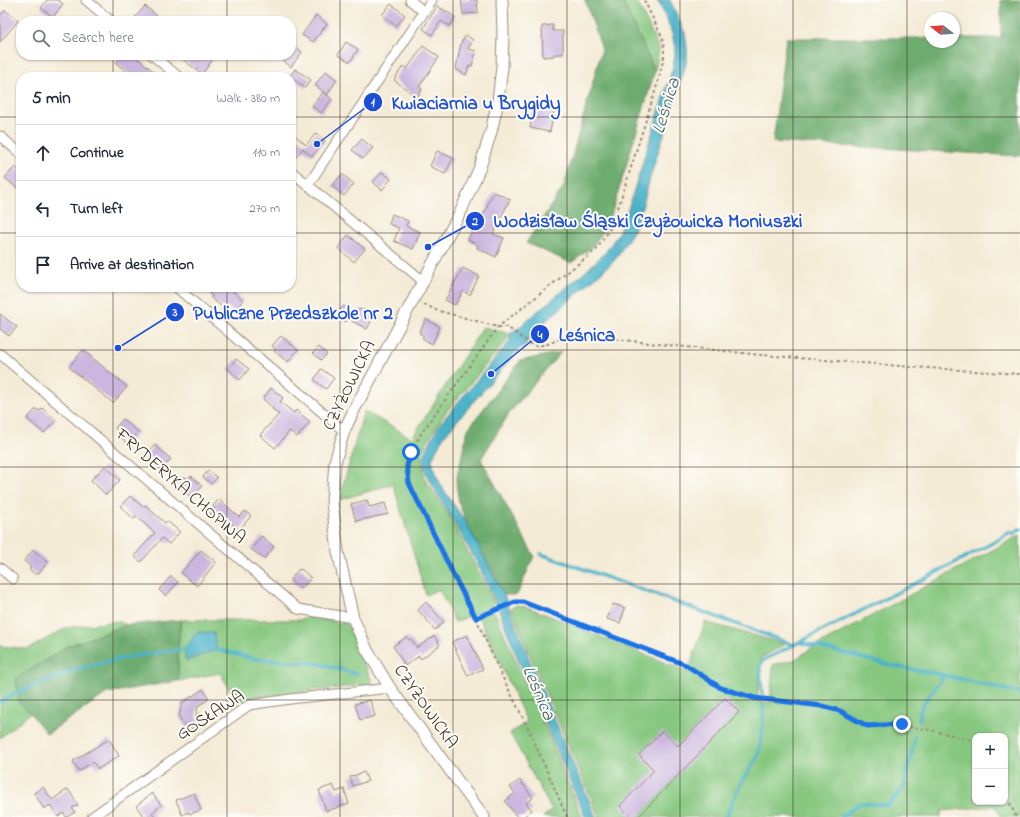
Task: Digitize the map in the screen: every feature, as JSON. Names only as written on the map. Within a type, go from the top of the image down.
[{"type":"street","points":[[86,0],[106,16]]},
{"type":"street","points":[[410,0],[424,12]]},
{"type":"street","points":[[308,185],[432,0]]},
{"type":"street","name":"CZYŻOWICKA","points":[[484,817],[390,688],[367,650],[353,618],[338,552],[332,502],[332,489],[335,462],[344,431],[461,211],[480,167],[491,132],[498,101],[502,67],[502,0]]},
{"type":"street","points":[[158,60],[172,72]]},
{"type":"street","points":[[0,136],[16,150]]},
{"type":"street","points":[[296,175],[423,281]]},
{"type":"street","points":[[182,292],[344,431]]},
{"type":"street","name":"FRYDERYKA CHOPINA","points":[[0,354],[298,609],[353,618]]},
{"type":"street","points":[[0,568],[13,579]]},
{"type":"street","name":"GOSŁAWA","points":[[92,817],[249,705],[390,688]]},
{"type":"path","points":[[567,817],[530,732],[500,672],[476,618],[409,483],[407,466],[411,452],[422,432],[498,327],[597,249],[613,224],[658,82],[664,57],[662,37],[644,0]]},
{"type":"path","points":[[414,299],[436,310],[498,327],[508,327],[532,345],[537,346],[548,344],[576,334],[762,355],[1020,374]]},
{"type":"path","points":[[476,618],[515,602],[523,602],[686,665],[721,688],[754,698],[822,706],[840,711],[867,726],[902,724],[913,728],[926,729],[972,740]]},
{"type":"path","points":[[1008,799],[1016,817]]},
{"type":"green space","points":[[585,0],[622,0],[655,71],[608,225],[592,247],[571,263],[526,243],[564,186],[602,49]]},
{"type":"green space","points":[[622,0],[636,0],[648,24],[659,50],[655,71]]},
{"type":"green space","points":[[1001,0],[1020,0],[1020,156],[773,142],[786,38],[924,38],[924,48],[960,48],[960,38],[1001,38]]},
{"type":"green space","points":[[483,327],[507,333],[507,340],[445,413],[425,445],[421,458],[425,479],[448,514],[494,602],[492,606],[550,738],[582,817],[543,817],[552,810],[510,733],[527,722],[477,613],[455,622],[439,589],[426,595],[393,484],[339,500],[364,411],[412,438]]},
{"type":"green space","points":[[561,352],[510,412],[481,459],[534,556],[517,595],[504,595],[468,526],[459,504],[456,481],[468,429],[520,361]]},
{"type":"green space","points":[[1020,535],[1020,817],[1001,817],[994,806],[941,811],[941,817],[599,817],[511,608],[517,605],[530,608],[688,672],[705,622],[785,644],[761,658],[757,701],[770,703],[773,665],[794,660],[809,650]]},
{"type":"green space","points":[[309,616],[347,624],[373,684],[248,698],[239,705],[220,673],[178,681],[178,645],[181,620],[300,620]]},
{"type":"green space","points":[[181,620],[178,645],[178,681],[107,693],[47,734],[19,702],[16,679],[66,647],[127,625]]},
{"type":"green space","points":[[118,621],[127,625],[66,647],[19,702],[30,713],[0,738],[0,646],[28,649],[66,628]]},
{"type":"water","points":[[657,0],[670,0],[685,33],[687,60],[640,215],[634,230],[614,261],[530,336],[525,346],[520,348],[444,436],[432,460],[435,473],[442,487],[468,526],[504,595],[532,666],[596,817],[585,817],[529,684],[526,681],[489,588],[470,550],[427,476],[423,459],[439,425],[510,341],[509,333],[519,328],[585,272],[605,253],[618,234],[628,209],[675,58],[675,48],[672,34]]},
{"type":"water","points":[[197,632],[214,633],[217,650],[186,661],[184,649]]},
{"type":"building","points":[[47,0],[58,0],[63,4],[54,16],[41,8]]},
{"type":"building","points":[[461,0],[477,0],[478,13],[463,14]]},
{"type":"building","points":[[391,4],[405,15],[396,26],[382,15]]},
{"type":"building","points":[[145,6],[157,16],[136,16]]},
{"type":"building","points":[[437,6],[455,17],[450,26],[441,21],[432,35],[423,29]]},
{"type":"building","points":[[5,10],[16,19],[16,23],[0,42],[0,16]]},
{"type":"building","points":[[316,15],[327,24],[313,42],[302,35]]},
{"type":"building","points":[[553,25],[553,31],[563,31],[563,54],[554,54],[554,56],[543,57],[542,26]]},
{"type":"building","points":[[466,35],[473,40],[468,49],[476,51],[472,66],[469,66],[466,75],[456,69],[461,43]]},
{"type":"building","points":[[346,42],[358,49],[350,62],[338,55]]},
{"type":"building","points":[[423,46],[439,57],[419,87],[422,89],[417,97],[394,80],[403,66],[407,69]]},
{"type":"building","points":[[296,47],[302,52],[291,67],[282,60],[296,60]]},
{"type":"building","points":[[118,60],[140,60],[154,72],[127,72],[116,63]]},
{"type":"building","points":[[184,60],[212,60],[203,72],[199,72]]},
{"type":"building","points":[[295,69],[311,80],[305,88],[296,81],[296,72],[293,72]]},
{"type":"building","points":[[326,71],[337,80],[327,95],[315,85]]},
{"type":"building","points":[[323,92],[332,99],[321,113],[312,106]]},
{"type":"building","points":[[533,107],[554,111],[550,132],[530,128]]},
{"type":"building","points":[[316,133],[325,141],[312,156],[303,149],[304,147],[296,157],[296,136],[306,145]]},
{"type":"building","points":[[362,139],[373,148],[363,159],[352,150]]},
{"type":"building","points":[[437,151],[453,158],[445,174],[430,166]]},
{"type":"building","points":[[15,167],[16,168],[16,187],[5,178]]},
{"type":"building","points":[[382,172],[391,179],[382,190],[373,182]]},
{"type":"building","points":[[342,174],[354,184],[344,196],[332,186]]},
{"type":"building","points":[[494,192],[510,199],[493,234],[504,238],[496,257],[477,248],[478,245],[468,240],[475,225],[477,226],[488,206],[487,205]]},
{"type":"building","points":[[392,214],[408,221],[406,226],[420,232],[413,249],[394,241],[399,228],[389,224]]},
{"type":"building","points":[[348,235],[365,249],[354,262],[338,248]]},
{"type":"building","points":[[463,268],[479,276],[470,295],[463,291],[455,305],[445,300]]},
{"type":"building","points":[[234,292],[243,300],[234,312],[227,306],[225,309],[211,298],[212,296],[209,293]]},
{"type":"building","points":[[344,306],[353,314],[346,322],[337,313]]},
{"type":"building","points":[[359,309],[362,311],[363,309],[374,316],[367,329],[352,321]]},
{"type":"building","points":[[0,314],[17,327],[9,336],[0,329]]},
{"type":"building","points":[[426,319],[440,327],[432,344],[422,338],[424,336],[419,333]]},
{"type":"building","points":[[281,336],[298,350],[288,362],[274,351],[276,349],[272,346]]},
{"type":"building","points":[[319,347],[327,354],[321,360],[313,353]]},
{"type":"building","points":[[83,350],[127,387],[113,403],[69,367]]},
{"type":"building","points":[[236,359],[249,369],[240,380],[228,369]]},
{"type":"building","points":[[321,369],[334,378],[326,389],[314,380]]},
{"type":"building","points":[[271,388],[283,398],[280,402],[294,413],[296,410],[310,422],[297,437],[290,431],[275,448],[260,435],[279,414],[263,399]]},
{"type":"building","points":[[42,408],[56,420],[44,433],[27,419],[36,409],[39,411]]},
{"type":"building","points":[[123,419],[138,432],[128,444],[116,433],[118,430],[115,428]]},
{"type":"building","points":[[155,445],[171,459],[160,471],[147,460],[149,458],[146,455]]},
{"type":"building","points":[[105,466],[120,480],[106,495],[91,480]]},
{"type":"building","points":[[209,470],[217,478],[211,484],[203,477]]},
{"type":"building","points":[[191,476],[202,486],[192,498],[181,488],[182,486],[179,484],[185,477],[188,480]]},
{"type":"building","points":[[130,496],[143,507],[145,505],[165,523],[167,521],[180,532],[169,544],[162,538],[141,562],[134,556],[155,533],[136,516],[134,519],[120,506]]},
{"type":"building","points":[[219,499],[239,517],[245,511],[251,516],[239,530],[226,519],[222,524],[210,514],[215,508],[213,506]]},
{"type":"building","points":[[367,500],[369,507],[385,503],[388,514],[356,521],[351,504]]},
{"type":"building","points":[[262,536],[274,547],[264,559],[251,549]]},
{"type":"building","points":[[33,550],[48,562],[36,575],[29,569],[31,567],[24,561]]},
{"type":"building","points":[[201,550],[216,562],[197,586],[181,573]]},
{"type":"building","points":[[299,569],[311,578],[301,589],[290,580]]},
{"type":"building","points":[[171,576],[178,582],[166,596],[159,590]]},
{"type":"building","points":[[426,602],[444,622],[435,630],[418,610]]},
{"type":"building","points":[[613,604],[625,608],[620,623],[607,619]]},
{"type":"building","points":[[467,635],[483,669],[468,676],[452,642]]},
{"type":"building","points":[[434,636],[440,645],[421,659],[419,656],[405,666],[393,646],[407,637],[409,640],[411,639],[417,648]]},
{"type":"building","points":[[203,689],[209,699],[198,706],[196,716],[200,724],[188,731],[179,717],[182,703]]},
{"type":"building","points":[[725,698],[739,712],[638,817],[631,817],[620,806],[654,770],[639,755],[662,731],[678,746]]},
{"type":"building","points":[[370,700],[375,716],[360,720],[355,704]]},
{"type":"building","points":[[109,739],[119,756],[98,769],[93,762],[79,771],[73,761]]},
{"type":"building","points":[[364,772],[368,781],[353,786],[350,777]]},
{"type":"building","points":[[520,780],[533,798],[526,803],[532,810],[523,817],[517,817],[505,801],[515,793],[510,787]]},
{"type":"building","points":[[333,785],[336,792],[344,789],[349,804],[326,811],[319,790]]},
{"type":"building","points":[[43,787],[52,800],[68,789],[78,805],[72,808],[75,812],[67,817],[64,813],[58,817],[50,805],[44,809],[34,793]]},
{"type":"building","points":[[152,793],[161,805],[152,813],[155,817],[144,817],[136,806]]},
{"type":"building","points":[[194,793],[201,810],[182,815],[176,800]]},
{"type":"waterway","points":[[762,694],[760,667],[762,661],[924,579],[1000,539],[1008,533],[1014,533],[1020,529]]},
{"type":"waterway","points":[[541,554],[794,645]]},
{"type":"waterway","points":[[799,642],[893,666],[938,674],[1020,693]]},
{"type":"waterway","points":[[0,703],[13,694],[81,668],[129,657],[184,649]]},
{"type":"waterway","points":[[217,650],[256,659],[316,663],[357,674]]},
{"type":"waterway","points":[[919,720],[922,705],[944,676]]},
{"type":"waterway","points":[[726,817],[740,785],[757,758],[763,725],[763,705]]},
{"type":"waterway","points":[[841,817],[860,803],[888,805],[904,788],[915,737]]},
{"type":"place","name":"Kwiaciarnia u Brygidy","points":[[317,144]]},
{"type":"place","name":"Wodzisław Śląski Czyżowicka Moniuszki","points":[[428,247]]},
{"type":"place","name":"Publiczne Przedszkole nr 2","points":[[118,348]]},
{"type":"place","name":"Leśnica","points":[[491,374]]},
{"type":"route","points":[[411,452],[407,466],[409,483],[476,618],[515,602],[523,602],[686,665],[721,688],[754,698],[822,706],[840,711],[867,726],[902,724]]}]
